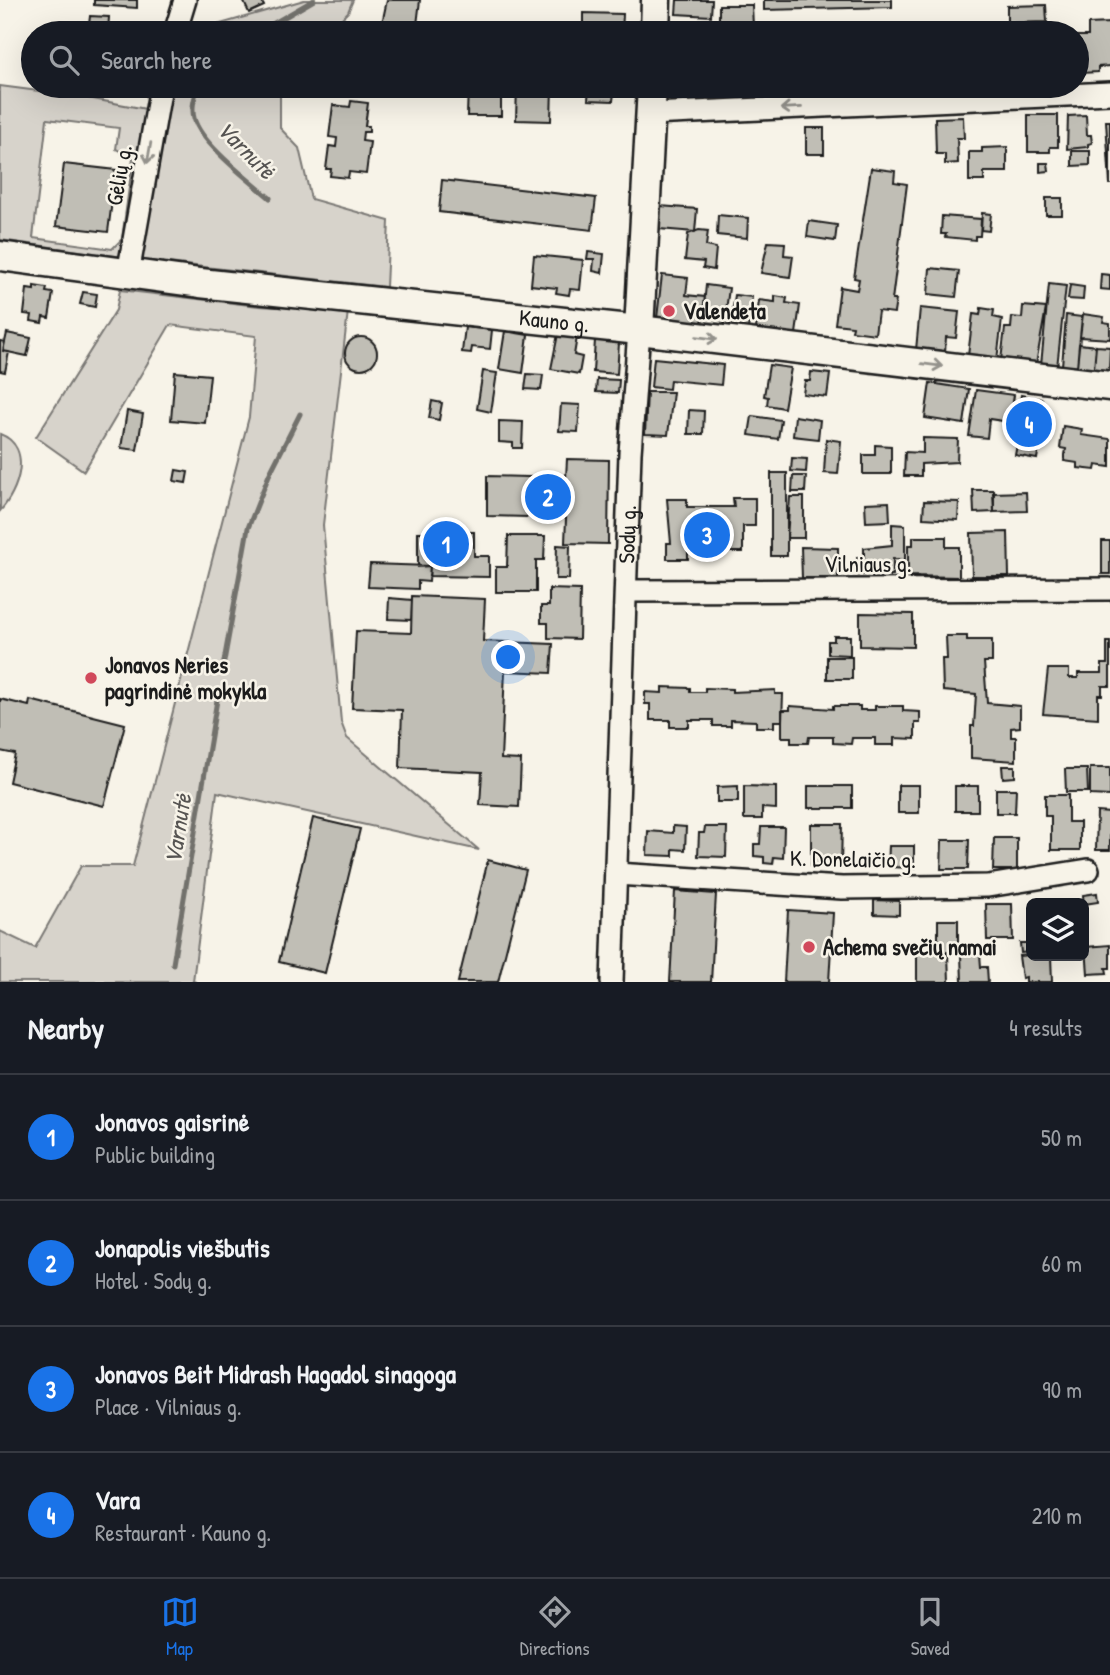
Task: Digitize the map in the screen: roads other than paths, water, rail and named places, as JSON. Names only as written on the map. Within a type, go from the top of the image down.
[{"type":"main road","points":[[655,21],[656,0]]},
{"type":"main road","name":"Sodų g.","points":[[639,330],[651,98]]},
{"type":"main road","name":"Kauno g.","points":[[0,256],[128,274],[639,330],[1110,386]]},
{"type":"street","points":[[179,21],[185,0]]},
{"type":"street","points":[[1089,94],[1110,93]]},
{"type":"street","name":"Gėlių g.","points":[[128,274],[159,98]]},
{"type":"street","points":[[650,114],[1000,98]]},
{"type":"street","name":"Sodų g.","points":[[612,982],[630,453],[639,330]]},
{"type":"street","name":"Vilniaus g.","points":[[626,591],[1110,589]]},
{"type":"street","name":"K. Donelaičio g.","points":[[616,874],[842,888],[988,886],[1088,870]]},
{"type":"waterway","name":"Varnutė","points":[[278,21],[314,0]]},
{"type":"waterway","name":"Varnutė","points":[[195,98],[194,118],[206,139],[270,198]]},
{"type":"waterway","name":"Varnutė","points":[[223,667],[248,528],[269,475],[300,414]]},
{"type":"waterway","name":"Varnutė","points":[[173,964],[217,700]]},
{"type":"place","name":"Valendeta","points":[[669,311]]},
{"type":"place","name":"Vara","points":[[1029,424]]},
{"type":"place","name":"Jonapolis viešbutis","points":[[548,497]]},
{"type":"place","name":"Jonavos Beit Midrash Hagadol sinagoga","points":[[707,535]]},
{"type":"place","name":"Jonavos gaisrinė","points":[[446,544]]},
{"type":"place","name":"Jonavos Neries pagrindinė mokykla","points":[[91,678]]},
{"type":"place","name":"Achema svečių namai","points":[[809,947]]}]
